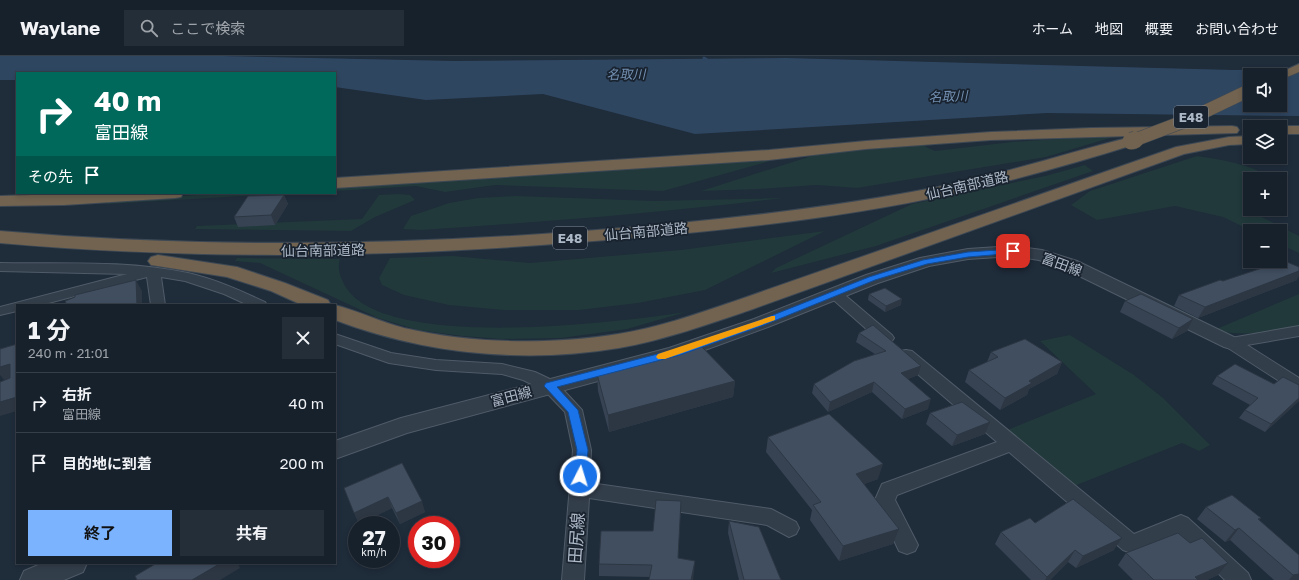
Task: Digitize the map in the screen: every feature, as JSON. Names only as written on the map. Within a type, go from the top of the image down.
[{"type":"highway","points":[[1287,73],[1299,68]]},
{"type":"highway","name":"仙台南部道路","points":[[0,237],[99,245],[278,251],[376,250],[479,245],[650,232],[780,217],[861,206],[929,194],[1038,168],[1131,141],[1185,121],[1243,93]]},
{"type":"highway","points":[[336,183],[769,155],[866,145],[991,136],[1091,132],[1243,130]]},
{"type":"highway","points":[[1287,130],[1299,130]]},
{"type":"highway","points":[[1287,138],[1299,138]]},
{"type":"highway","points":[[336,312],[404,335],[440,342],[480,347],[549,346],[620,341],[707,318],[818,277],[1181,150],[1229,141],[1243,140]]},
{"type":"highway","points":[[0,201],[64,200],[159,194]]},
{"type":"highway","points":[[0,245],[185,264],[230,271],[278,287],[318,304]]},
{"type":"street","name":"富田線","points":[[336,450],[401,426],[676,353],[761,323],[872,279],[926,262],[968,254],[1013,251],[1042,255],[1071,265],[1231,344]]},
{"type":"street","points":[[0,267],[154,271],[188,277],[229,291],[258,304]]},
{"type":"street","points":[[28,304],[154,271]]},
{"type":"street","points":[[154,271],[158,304]]},
{"type":"street","points":[[834,293],[938,383],[1131,544],[1181,524],[1240,580]]},
{"type":"street","points":[[0,311],[16,307]]},
{"type":"street","points":[[1231,344],[1299,330]]},
{"type":"street","points":[[336,339],[389,358],[436,365],[502,370],[529,376],[550,386]]},
{"type":"street","points":[[1231,344],[1246,351],[1299,386]]},
{"type":"street","name":"田尻線","points":[[550,386],[573,410],[582,450],[573,580]]},
{"type":"street","points":[[908,546],[885,500],[889,490],[1012,444]]},
{"type":"street","points":[[579,489],[771,517],[789,528]]},
{"type":"street","points":[[34,580],[71,564]]},
{"type":"green space","points":[[1120,135],[1046,157],[857,188],[817,185],[701,191],[818,154],[922,145],[935,151],[1012,142]]},
{"type":"green space","points":[[1197,156],[1227,161],[1246,166],[1260,172],[1243,172],[1243,216],[1260,216],[1275,224],[1243,224],[1243,227],[1223,217],[1175,206],[1097,220],[1071,205],[1090,191]]},
{"type":"green space","points":[[777,159],[663,191],[495,185],[445,192],[416,186],[336,191],[336,186]]},
{"type":"green space","points":[[1085,165],[1093,171],[876,246],[771,273],[776,268],[912,204],[1045,176]]},
{"type":"green space","points":[[212,194],[276,194],[108,204],[101,201]]},
{"type":"green space","points":[[379,195],[410,195],[415,200],[375,217],[351,231],[195,229],[197,226],[362,219]]},
{"type":"green space","points":[[516,196],[654,201],[783,198],[602,217],[421,230],[403,229],[411,216],[449,203],[478,198]]},
{"type":"green space","points":[[1287,230],[1299,236],[1299,253],[1287,247]]},
{"type":"green space","points":[[825,231],[705,290],[638,303],[579,310],[504,310],[449,305],[404,295],[382,285],[379,278],[390,258],[453,256],[530,263],[681,250]]},
{"type":"green space","points":[[237,258],[340,259],[339,272],[344,284],[366,305],[403,319],[450,326],[503,328],[558,326],[610,322],[686,312],[627,329],[561,338],[502,339],[462,336],[418,330],[378,318],[260,263],[235,261]]},
{"type":"green space","points":[[1299,294],[1299,328],[1246,333],[1214,330]]},
{"type":"green space","points":[[1070,335],[1134,375],[1163,398],[1210,445],[1199,451],[1182,443],[1074,486],[1005,431],[1096,394],[1040,341]]},
{"type":"water","name":"名取川","points":[[0,56],[221,56],[455,61],[786,58],[1243,70],[1243,112],[1287,112],[1287,69],[1299,69],[1299,116],[1047,113],[695,134],[543,94],[426,100],[336,87],[336,72],[16,72],[16,80],[0,80]]},
{"type":"building","points":[[284,195],[271,215],[234,217],[248,196]]},
{"type":"building","points":[[1287,262],[1299,267],[1299,271],[1205,307],[1179,295],[1220,280],[1223,281],[1262,268],[1287,268]]},
{"type":"building","points":[[136,280],[137,304],[66,304],[65,301],[75,297],[75,295]]},
{"type":"building","points":[[885,288],[902,299],[886,306],[869,294]]},
{"type":"building","points":[[1141,294],[1193,319],[1179,328],[1125,301]]},
{"type":"building","points":[[873,325],[921,366],[901,373],[931,399],[905,409],[874,382],[830,402],[814,384],[854,361],[886,351],[859,333]]},
{"type":"building","points":[[1025,339],[1062,362],[1029,381],[1032,383],[1005,398],[969,370],[998,357],[991,352]]},
{"type":"building","points":[[16,344],[16,397],[0,402],[0,382],[10,378],[10,364],[0,367],[0,349]]},
{"type":"building","points":[[700,345],[735,381],[608,415],[597,374]]},
{"type":"building","points":[[1235,364],[1274,384],[1283,377],[1299,385],[1299,398],[1271,424],[1245,410],[1258,398],[1217,376]]},
{"type":"building","points":[[962,402],[990,422],[957,435],[930,413]]},
{"type":"building","points":[[829,414],[883,464],[856,474],[899,529],[843,546],[813,505],[821,502],[768,437]]},
{"type":"building","points":[[402,463],[422,501],[396,513],[388,497],[354,513],[344,488]]},
{"type":"building","points":[[1232,495],[1261,518],[1258,519],[1299,555],[1299,574],[1293,575],[1239,528],[1235,530],[1206,507]]},
{"type":"building","points":[[1073,499],[1122,538],[1083,556],[1075,550],[1047,577],[1001,532],[1030,518],[1035,523]]},
{"type":"building","points":[[656,500],[681,501],[678,558],[695,561],[691,580],[649,580],[652,565],[599,564],[601,531],[653,531]]},
{"type":"building","points":[[729,521],[759,527],[781,580],[744,580]]},
{"type":"building","points":[[1178,533],[1190,543],[1202,538],[1228,563],[1195,577],[1198,580],[1154,580],[1126,553]]},
{"type":"building","points":[[155,564],[219,564],[192,580],[137,580],[135,576]]},
{"type":"waterway","points":[[704,58],[713,64]]},
{"type":"slow traffic","points":[[661,357],[772,318]]},
{"type":"route","points":[[580,476],[582,450],[573,410],[550,386],[676,353],[761,323],[872,279],[926,262],[968,254],[1013,251]]}]
